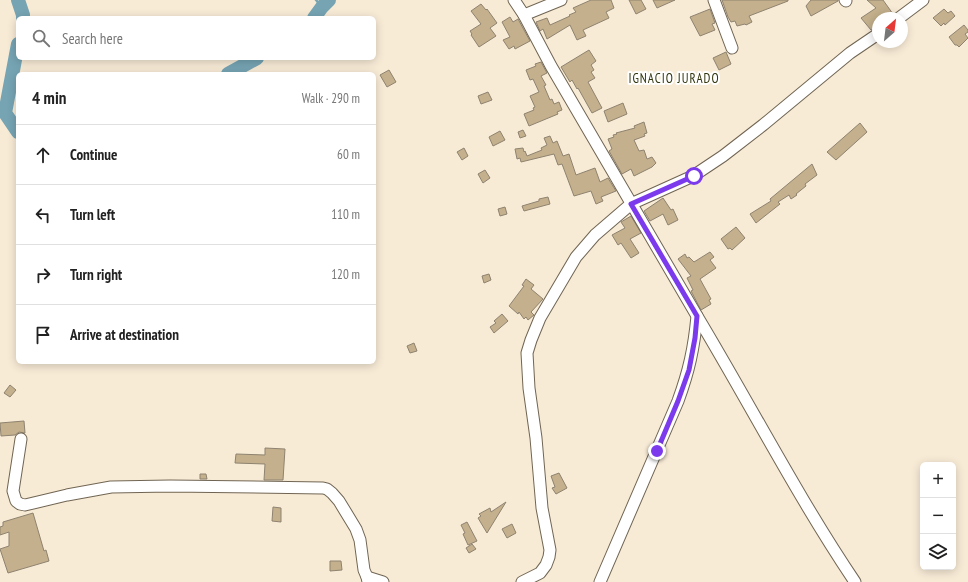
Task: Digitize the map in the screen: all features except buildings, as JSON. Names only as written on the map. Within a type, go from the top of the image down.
[{"type":"street","points":[[514,0],[524,15],[551,66],[631,204],[728,368],[807,508],[855,582]]},
{"type":"street","points":[[524,15],[561,0]]},
{"type":"street","points":[[714,0],[732,48]]},
{"type":"street","points":[[907,12],[923,0]]},
{"type":"street","points":[[522,582],[540,573],[547,561],[550,550],[542,508],[527,353],[540,318],[576,257],[595,235],[631,204],[694,176],[723,156],[850,53],[872,38]]},
{"type":"street","points":[[600,582],[678,401],[689,370],[695,338],[697,316]]},
{"type":"street","points":[[21,439],[13,491],[16,502],[25,505],[67,495],[111,488],[170,486],[314,488],[327,490],[338,501],[356,529],[360,540],[364,570],[367,579],[383,582]]},
{"type":"waterway","points":[[18,0],[23,16]]},
{"type":"waterway","points":[[316,0],[322,7]]},
{"type":"waterway","points":[[315,16],[329,0]]},
{"type":"waterway","points":[[16,55],[5,113],[16,129]]},
{"type":"waterway","points":[[232,72],[253,60]]},
{"type":"district","name":"IGNACIO JURADO","points":[[674,78]]},
{"type":"route","points":[[657,451],[689,370],[695,338],[697,316],[631,204],[694,176]]}]
